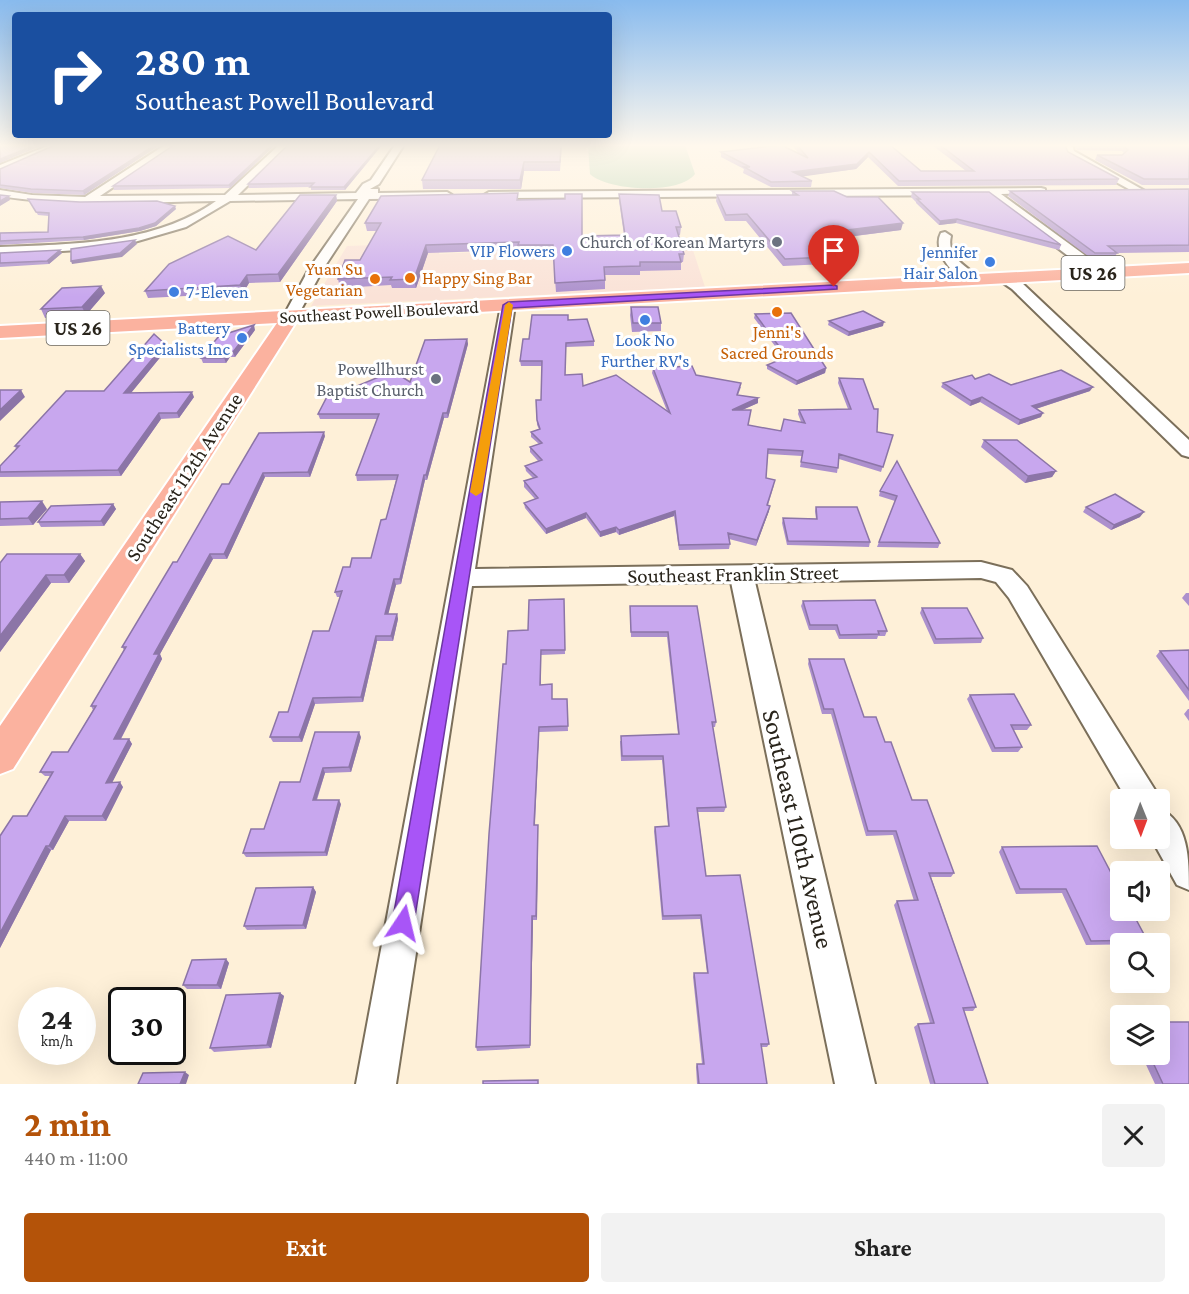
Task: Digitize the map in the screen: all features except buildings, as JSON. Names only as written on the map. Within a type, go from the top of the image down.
[{"type":"main road","name":"Southeast Powell Boulevard","points":[[0,332],[1189,268]]},
{"type":"main road","name":"Southeast 112th Avenue","points":[[0,757],[290,317]]},
{"type":"street","points":[[20,196],[89,200],[285,196]]},
{"type":"street","points":[[89,200],[96,196]]},
{"type":"street","points":[[0,251],[78,247],[138,237],[190,221],[219,205],[228,196]]},
{"type":"street","name":"Southeast 112th Avenue","points":[[290,317],[316,270],[366,196]]},
{"type":"street","points":[[996,196],[1086,262]]},
{"type":"street","points":[[945,236],[942,243],[944,250],[954,263],[974,280]]},
{"type":"street","points":[[1003,278],[1017,286],[1189,451]]},
{"type":"street","points":[[375,1084],[508,305]]},
{"type":"street","name":"Southeast Franklin Street","points":[[461,578],[981,570],[1004,576],[1018,592],[1137,789]]},
{"type":"street","name":"Southeast 110th Avenue","points":[[741,574],[855,1084]]},
{"type":"street","points":[[1170,841],[1189,873]]},
{"type":"shaded area","points":[[689,238],[705,287],[311,306],[347,246],[440,243],[439,254],[517,250],[519,241]]},
{"type":"slow traffic","points":[[476,492],[509,305]]},
{"type":"place","name":"Church of Korean Martyrs","points":[[777,242]]},
{"type":"place","name":"VIP Flowers","points":[[567,251]]},
{"type":"place","name":"Jennifer Hair Salon","points":[[990,262]]},
{"type":"place","name":"Happy Sing Bar","points":[[410,278]]},
{"type":"place","name":"Yuan Su Vegetarian","points":[[375,279]]},
{"type":"place","name":"7-Eleven","points":[[174,292]]},
{"type":"place","name":"Jenni's Sacred Grounds","points":[[777,312]]},
{"type":"place","name":"Look No Further RV's","points":[[645,320]]},
{"type":"place","name":"Battery Specialists Inc","points":[[242,338]]},
{"type":"place","name":"Powellhurst Baptist Church","points":[[436,379]]},
{"type":"route","points":[[403,923],[508,305],[834,287]]}]
